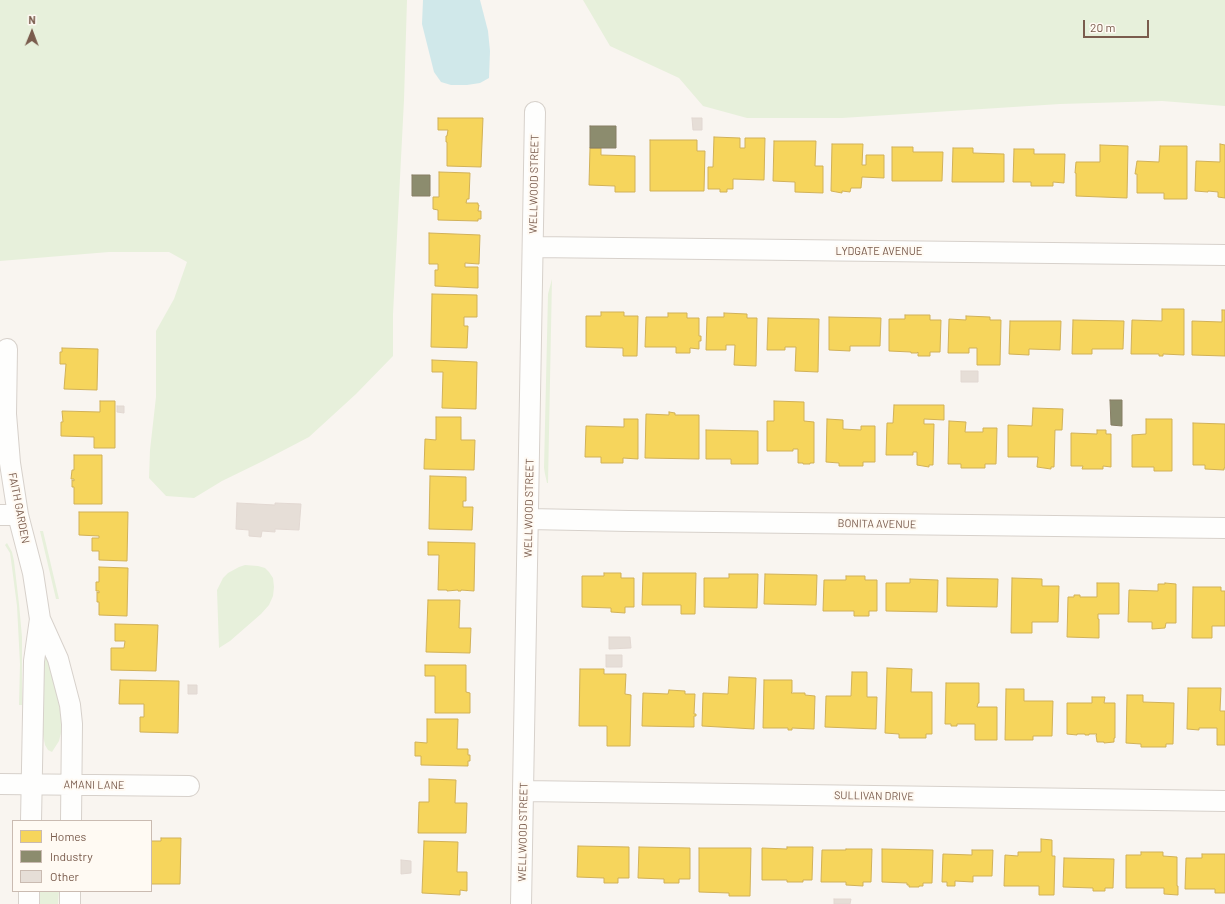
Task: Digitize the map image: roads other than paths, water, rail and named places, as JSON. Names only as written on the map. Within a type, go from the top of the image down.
[{"type":"street","name":"WELLWOOD STREET","points":[[521,904],[534,247],[535,112]]},
{"type":"street","name":"LYDGATE AVENUE","points":[[534,247],[1225,255]]},
{"type":"street","name":"FAITH GARDEN","points":[[7,349],[9,515],[33,573],[40,619],[58,659],[70,705],[72,724],[71,820]]},
{"type":"street","name":"BONITA AVENUE","points":[[529,519],[1225,528]]},
{"type":"street","name":"FAITH GARDEN","points":[[31,820],[34,661],[40,619]]},
{"type":"street","name":"AMANI LANE","points":[[0,784],[189,786]]},
{"type":"street","name":"SULLIVAN DRIVE","points":[[524,791],[1225,801]]},
{"type":"street","points":[[29,892],[29,904]]},
{"type":"street","points":[[70,892],[70,904]]},
{"type":"water","points":[[423,0],[480,0],[488,31],[490,51],[489,78],[480,83],[467,85],[451,85],[441,82],[434,72],[422,24]]}]
